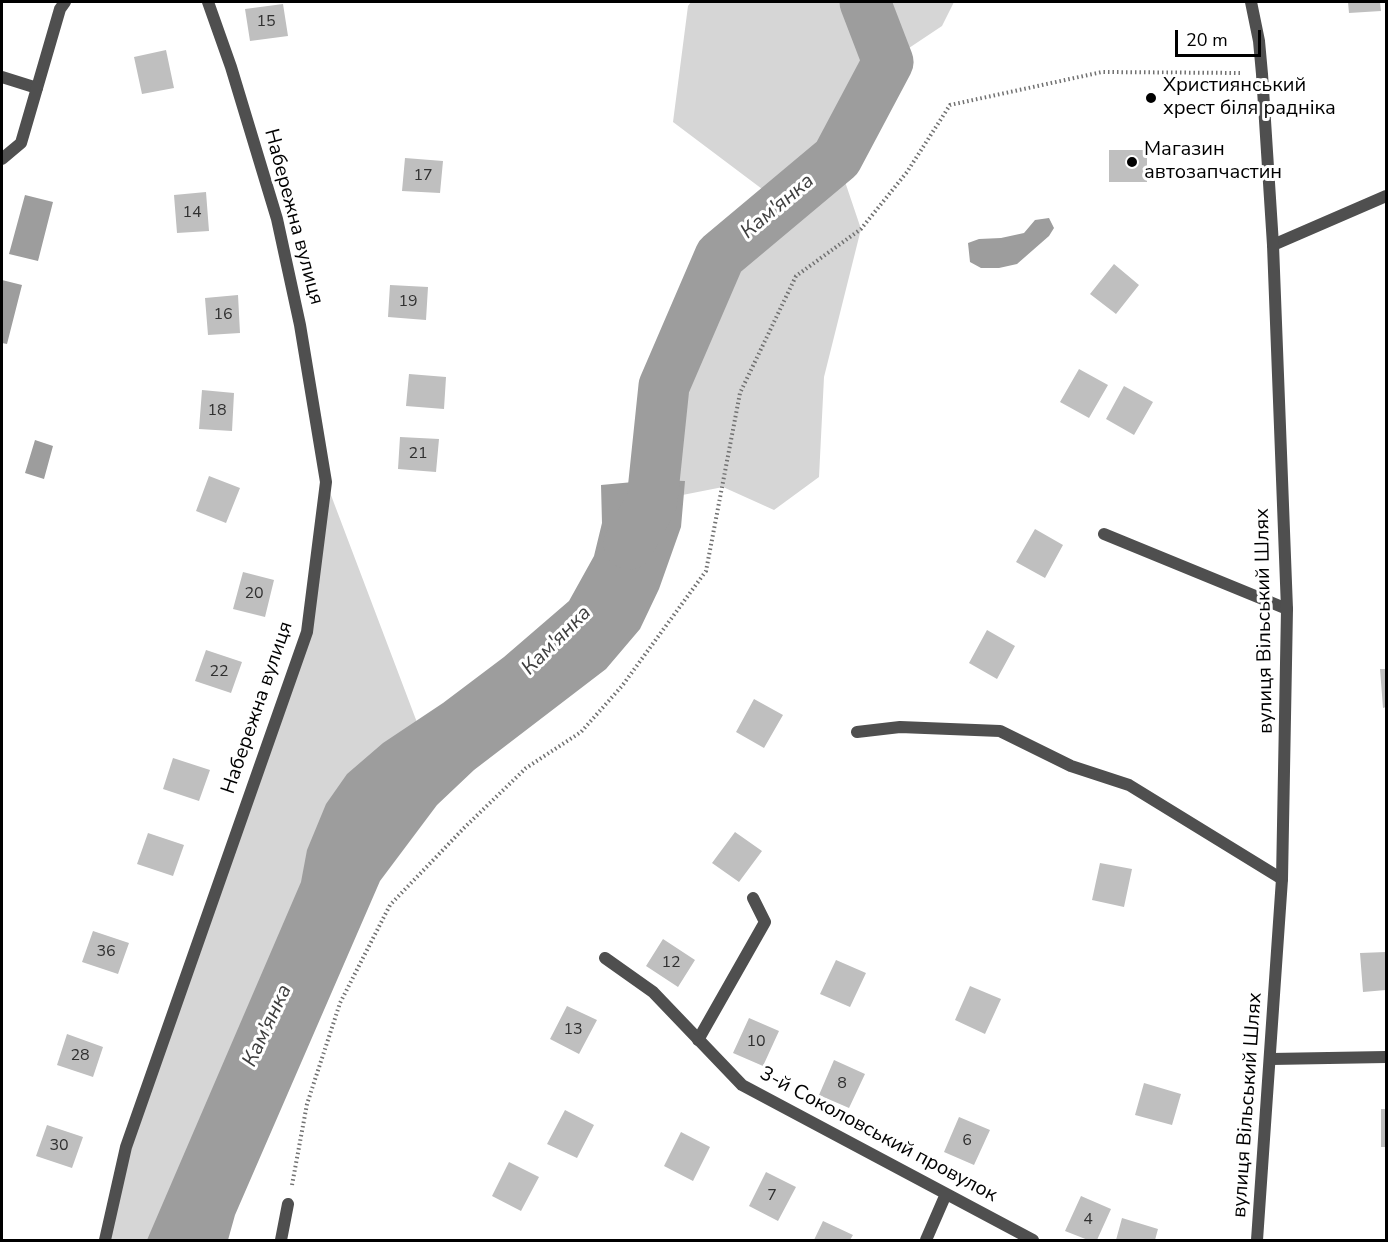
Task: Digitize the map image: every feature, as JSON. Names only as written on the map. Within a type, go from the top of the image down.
[{"type":"street","points":[[2,159],[21,143],[64,2]]},
{"type":"street","name":"Набережна вулиця","points":[[105,1240],[126,1147],[307,632],[326,482],[300,325],[277,219],[231,67],[208,2]]},
{"type":"street","name":"вулиця Вільський Шлях","points":[[1251,2],[1259,40],[1273,244],[1287,609],[1282,879],[1257,1240]]},
{"type":"street","points":[[2,77],[37,88]]},
{"type":"street","points":[[1273,244],[1386,196]]},
{"type":"street","points":[[1104,534],[1287,609]]},
{"type":"street","points":[[857,732],[900,727],[1000,731],[1071,766],[1129,785],[1282,879]]},
{"type":"street","points":[[698,1040],[765,922],[753,898]]},
{"type":"street","name":"3-й Соколовський провулок","points":[[605,958],[653,992],[742,1085],[1033,1240]]},
{"type":"street","points":[[1270,1059],[1386,1057]]},
{"type":"street","points":[[926,1240],[946,1194]]},
{"type":"street","points":[[281,1240],[288,1204]]},
{"type":"path","points":[[288,1204],[307,1104],[340,1003],[390,905],[526,768],[581,732],[622,686],[706,571],[740,393],[796,276],[861,229],[907,172],[950,105],[1102,72],[1262,74]]},
{"type":"shaded area","points":[[691,2],[954,2],[942,26],[888,62],[837,158],[861,229],[824,377],[819,477],[774,510],[723,487],[652,501],[664,386],[720,256],[782,204],[673,122],[688,6]]},
{"type":"shaded area","points":[[326,482],[432,762],[179,1240],[105,1240],[126,1147],[307,632]]},
{"type":"water","points":[[25,195],[53,202],[38,261],[9,254]]},
{"type":"water","points":[[1049,218],[1054,228],[1049,236],[1017,264],[999,268],[981,268],[970,262],[968,243],[979,239],[1001,238],[1024,233],[1035,220]]},
{"type":"water","points":[[2,280],[22,285],[7,344],[2,343]]},
{"type":"water","points":[[35,440],[53,446],[44,479],[25,473]]},
{"type":"water","points":[[655,480],[685,481],[681,527],[659,589],[640,629],[606,669],[474,770],[437,805],[380,881],[235,1215],[228,1240],[147,1240],[301,882],[307,850],[326,804],[347,774],[383,743],[443,703],[504,657],[569,601],[594,556],[602,523],[601,485]]},
{"type":"building","points":[[1348,2],[1380,2],[1381,11],[1349,13]]},
{"type":"building","points":[[283,4],[288,36],[250,41],[245,9]]},
{"type":"building","points":[[166,50],[174,88],[142,94],[134,57]]},
{"type":"building","points":[[1109,150],[1147,150],[1147,182],[1109,182]]},
{"type":"building","points":[[405,158],[443,161],[440,193],[402,191]]},
{"type":"building","points":[[206,192],[209,231],[177,233],[174,195]]},
{"type":"building","points":[[1114,264],[1139,285],[1116,314],[1090,294]]},
{"type":"building","points":[[390,285],[428,287],[426,320],[388,317]]},
{"type":"building","points":[[238,295],[240,333],[208,335],[205,298]]},
{"type":"building","points":[[1079,369],[1108,385],[1089,418],[1060,402]]},
{"type":"building","points":[[409,374],[446,377],[444,409],[406,406]]},
{"type":"building","points":[[1124,386],[1153,402],[1134,435],[1106,419]]},
{"type":"building","points":[[202,390],[234,393],[232,431],[199,429]]},
{"type":"building","points":[[400,437],[439,439],[436,472],[398,469]]},
{"type":"building","points":[[209,476],[240,488],[226,523],[196,511]]},
{"type":"building","points":[[1035,529],[1063,545],[1045,578],[1016,562]]},
{"type":"building","points":[[243,572],[274,580],[265,617],[233,609]]},
{"type":"building","points":[[987,630],[1015,646],[997,679],[969,663]]},
{"type":"building","points":[[206,650],[242,662],[231,693],[195,681]]},
{"type":"building","points":[[1380,669],[1386,669],[1386,707],[1383,708]]},
{"type":"building","points":[[754,699],[783,715],[764,748],[736,732]]},
{"type":"building","points":[[173,758],[210,770],[199,801],[163,789]]},
{"type":"building","points":[[735,832],[762,851],[739,882],[712,863]]},
{"type":"building","points":[[148,833],[184,845],[173,876],[137,864]]},
{"type":"building","points":[[1100,863],[1132,869],[1124,907],[1092,900]]},
{"type":"building","points":[[93,931],[129,943],[118,974],[82,962]]},
{"type":"building","points":[[663,939],[695,960],[678,987],[646,966]]},
{"type":"building","points":[[1386,952],[1386,990],[1363,992],[1360,953]]},
{"type":"building","points":[[836,960],[866,973],[850,1007],[820,994]]},
{"type":"building","points":[[970,986],[1001,999],[985,1034],[955,1020]]},
{"type":"building","points":[[567,1006],[597,1020],[579,1054],[550,1039]]},
{"type":"building","points":[[749,1018],[779,1031],[763,1066],[733,1053]]},
{"type":"building","points":[[67,1034],[103,1047],[93,1077],[57,1065]]},
{"type":"building","points":[[834,1060],[865,1074],[849,1108],[819,1095]]},
{"type":"building","points":[[1144,1083],[1181,1094],[1172,1125],[1135,1115]]},
{"type":"building","points":[[1381,1109],[1386,1109],[1386,1147],[1381,1147]]},
{"type":"building","points":[[565,1110],[594,1125],[577,1158],[547,1144]]},
{"type":"building","points":[[959,1117],[990,1130],[974,1165],[944,1152]]},
{"type":"building","points":[[47,1125],[83,1137],[72,1168],[36,1156]]},
{"type":"building","points":[[681,1132],[710,1147],[693,1181],[664,1166]]},
{"type":"building","points":[[509,1162],[539,1177],[521,1211],[492,1196]]},
{"type":"building","points":[[766,1172],[796,1187],[778,1221],[749,1206]]},
{"type":"building","points":[[1081,1196],[1111,1209],[1097,1240],[1088,1240],[1065,1231]]},
{"type":"building","points":[[1122,1218],[1158,1229],[1155,1240],[1116,1240]]},
{"type":"building","points":[[823,1221],[853,1235],[850,1240],[814,1240]]},
{"type":"waterway","name":"Кам'янка","points":[[629,544],[652,501],[664,386],[720,256],[837,158],[888,62],[865,2]]},
{"type":"place","name":"Християнський хрест біля радніка","points":[[1151,98]]},
{"type":"place","name":"Магазин автозапчастин","points":[[1132,162]]}]
